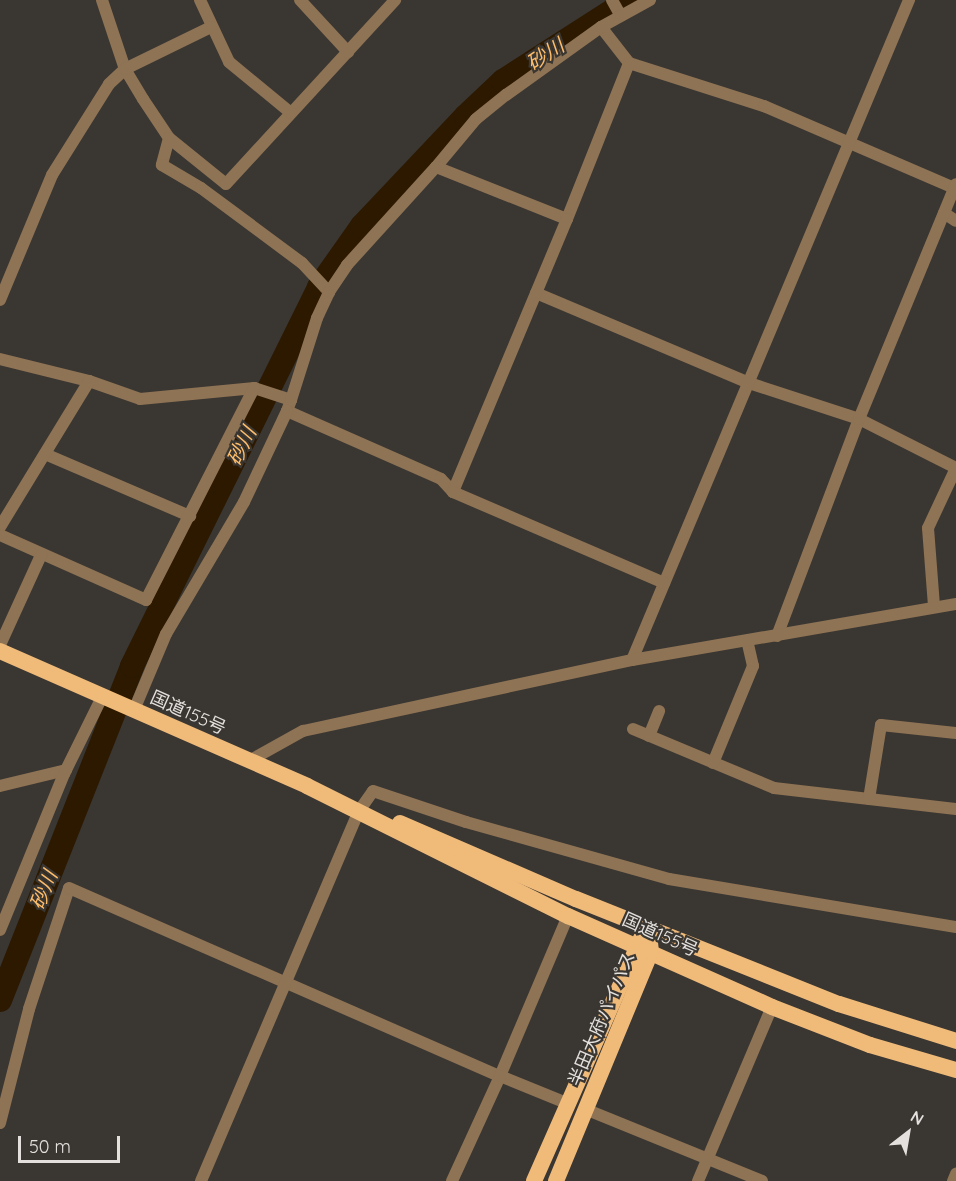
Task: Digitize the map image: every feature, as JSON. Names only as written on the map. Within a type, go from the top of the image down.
[{"type":"highway","name":"国道155号","points":[[0,651],[359,811],[568,916],[772,1007],[870,1045],[956,1070]]},
{"type":"highway","name":"国道155号","points":[[359,811],[399,822],[650,929],[839,1004],[956,1041]]},
{"type":"highway","name":"半田大府パイパス","points":[[556,1181],[577,1106],[635,945],[650,929]]},
{"type":"highway","name":"半田大府パイパス","points":[[534,1181],[577,1106],[651,952],[650,929]]},
{"type":"street","points":[[102,0],[125,69],[169,138],[226,184],[395,0]]},
{"type":"street","points":[[200,0],[229,62],[291,113]]},
{"type":"street","points":[[300,0],[348,52]]},
{"type":"street","points":[[612,0],[621,15]]},
{"type":"street","points":[[134,710],[166,634],[244,502],[289,404],[317,318],[329,291],[347,265],[436,167],[476,118],[601,27],[650,0]]},
{"type":"street","points":[[632,660],[909,0]]},
{"type":"street","points":[[0,300],[6,271],[52,175],[109,84],[125,69],[212,27]]},
{"type":"street","points":[[601,27],[629,63],[764,106],[955,186],[860,419],[777,636]]},
{"type":"street","points":[[453,492],[567,219],[629,63]]},
{"type":"street","points":[[169,138],[162,165],[201,188],[302,263],[329,291]]},
{"type":"street","points":[[436,167],[567,219]]},
{"type":"street","points":[[944,213],[956,221]]},
{"type":"street","points":[[536,292],[749,383],[860,419],[956,468],[928,528],[934,606]]},
{"type":"street","points":[[0,359],[89,381],[140,399],[255,388],[441,479],[453,492],[664,583]]},
{"type":"street","points":[[0,526],[89,381]]},
{"type":"street","points":[[0,535],[146,600],[255,388]]},
{"type":"street","points":[[45,454],[190,516]]},
{"type":"street","points":[[0,645],[41,555]]},
{"type":"street","points":[[249,762],[303,731],[632,660],[956,604]]},
{"type":"street","points":[[713,763],[753,666],[747,641]]},
{"type":"street","points":[[0,930],[66,770],[103,696]]},
{"type":"street","points":[[649,736],[659,711]]},
{"type":"street","points":[[869,799],[881,725],[956,733]]},
{"type":"street","points":[[633,729],[774,788],[956,809]]},
{"type":"street","points":[[0,786],[66,770]]},
{"type":"street","points":[[201,1181],[359,811],[373,791],[466,822],[669,879],[956,927]]},
{"type":"street","points":[[0,1123],[29,1009],[69,888],[286,980],[500,1076],[762,1181]]},
{"type":"street","points":[[452,1181],[500,1076],[568,916]]},
{"type":"street","points":[[698,1181],[772,1007]]},
{"type":"street","points":[[953,1181],[956,1174]]},
{"type":"waterway","name":"砂川","points":[[0,1000],[132,666],[319,287],[362,226],[466,116],[503,81],[629,0]]}]
